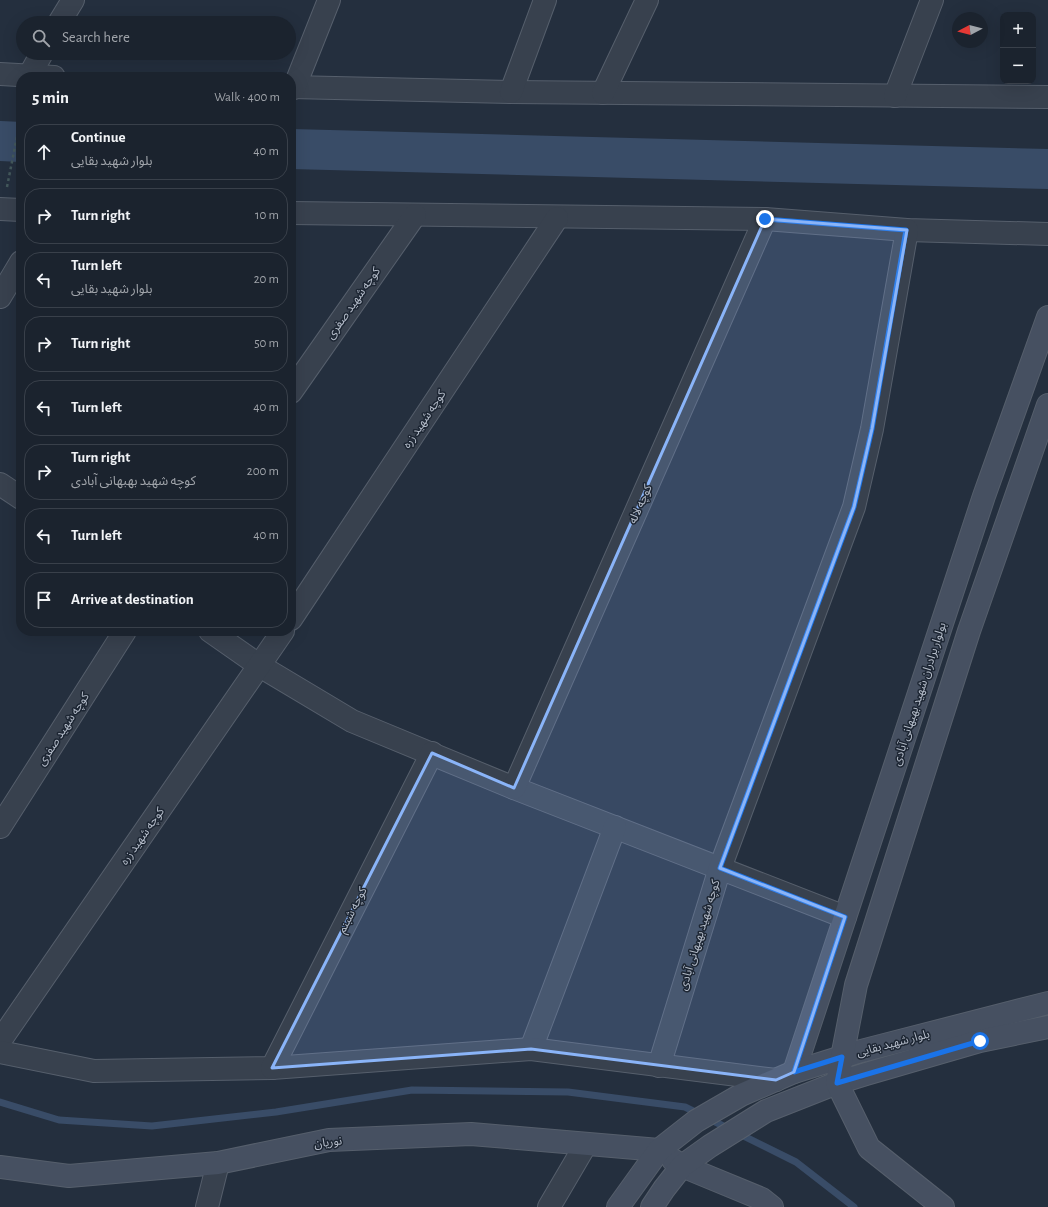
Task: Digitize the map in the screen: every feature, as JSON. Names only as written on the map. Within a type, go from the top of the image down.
[{"type":"main road","name":"بولوار برادران شهید بهبهانی آبادی","points":[[785,1076],[845,917],[984,496],[1048,317]]},
{"type":"main road","points":[[943,1207],[870,1148],[837,1083],[858,978],[969,631],[1048,405]]},
{"type":"main road","name":"بلوار شهید بقایی","points":[[618,1207],[659,1150],[696,1121],[742,1095],[785,1076],[842,1057],[1048,1003]]},
{"type":"main road","name":"بلوار شهید بقایی","points":[[652,1207],[682,1166],[710,1146],[766,1111],[837,1083],[980,1041],[1048,1028]]},
{"type":"main road","name":"نوریان","points":[[0,1167],[69,1176],[218,1163],[329,1140],[471,1134],[659,1150]]},
{"type":"main road","points":[[659,1150],[682,1166],[765,1204]]},
{"type":"street","points":[[63,16],[73,0]]},
{"type":"street","points":[[296,78],[329,0]]},
{"type":"street","points":[[511,92],[545,0]]},
{"type":"street","points":[[603,93],[647,0]]},
{"type":"street","points":[[895,96],[932,0]]},
{"type":"street","points":[[31,72],[38,60]]},
{"type":"street","points":[[0,74],[16,75]]},
{"type":"street","points":[[296,88],[511,92],[1048,97]]},
{"type":"street","points":[[296,214],[765,219],[906,230],[1048,234]]},
{"type":"street","name":"کوچه شهید صفری","points":[[296,385],[415,215]]},
{"type":"street","name":"کوچه شهید زره","points":[[296,611],[557,218]]},
{"type":"street","name":"کوچه لاله","points":[[514,788],[765,219]]},
{"type":"street","name":"کوچه شهید بهبهانی آبادی","points":[[659,1066],[720,868],[854,507],[872,429],[906,230]]},
{"type":"street","points":[[0,297],[16,270]]},
{"type":"street","points":[[0,484],[16,495]]},
{"type":"street","name":"کوچه شهید صفری","points":[[0,827],[122,636]]},
{"type":"street","points":[[217,636],[260,666],[352,721],[514,788],[845,917]]},
{"type":"street","name":"کوچه شهید زره","points":[[0,1041],[280,636]]},
{"type":"street","name":"کوچه شبنم","points":[[272,1068],[432,753]]},
{"type":"street","points":[[531,1049],[615,827]]},
{"type":"street","points":[[0,1052],[94,1071],[272,1068],[531,1049],[659,1066],[785,1076]]},
{"type":"street","points":[[549,1207],[586,1144]]},
{"type":"street","points":[[207,1207],[218,1163]]},
{"type":"path","points":[[8,210],[16,152]]},
{"type":"highlighted area","points":[[765,219],[907,230],[872,429],[854,507],[720,868],[845,917],[794,1072],[776,1080],[531,1049],[272,1068],[432,753],[514,788]]},
{"type":"waterway","points":[[0,141],[16,142]]},
{"type":"waterway","points":[[296,149],[1048,169]]},
{"type":"waterway","points":[[0,1102],[59,1120],[152,1126],[276,1112],[412,1090],[568,1092],[685,1107],[796,1162],[854,1207]]},
{"type":"route","points":[[765,219],[906,230],[872,429],[854,507],[720,868],[845,917],[794,1072],[842,1057],[837,1083],[980,1041]]}]
